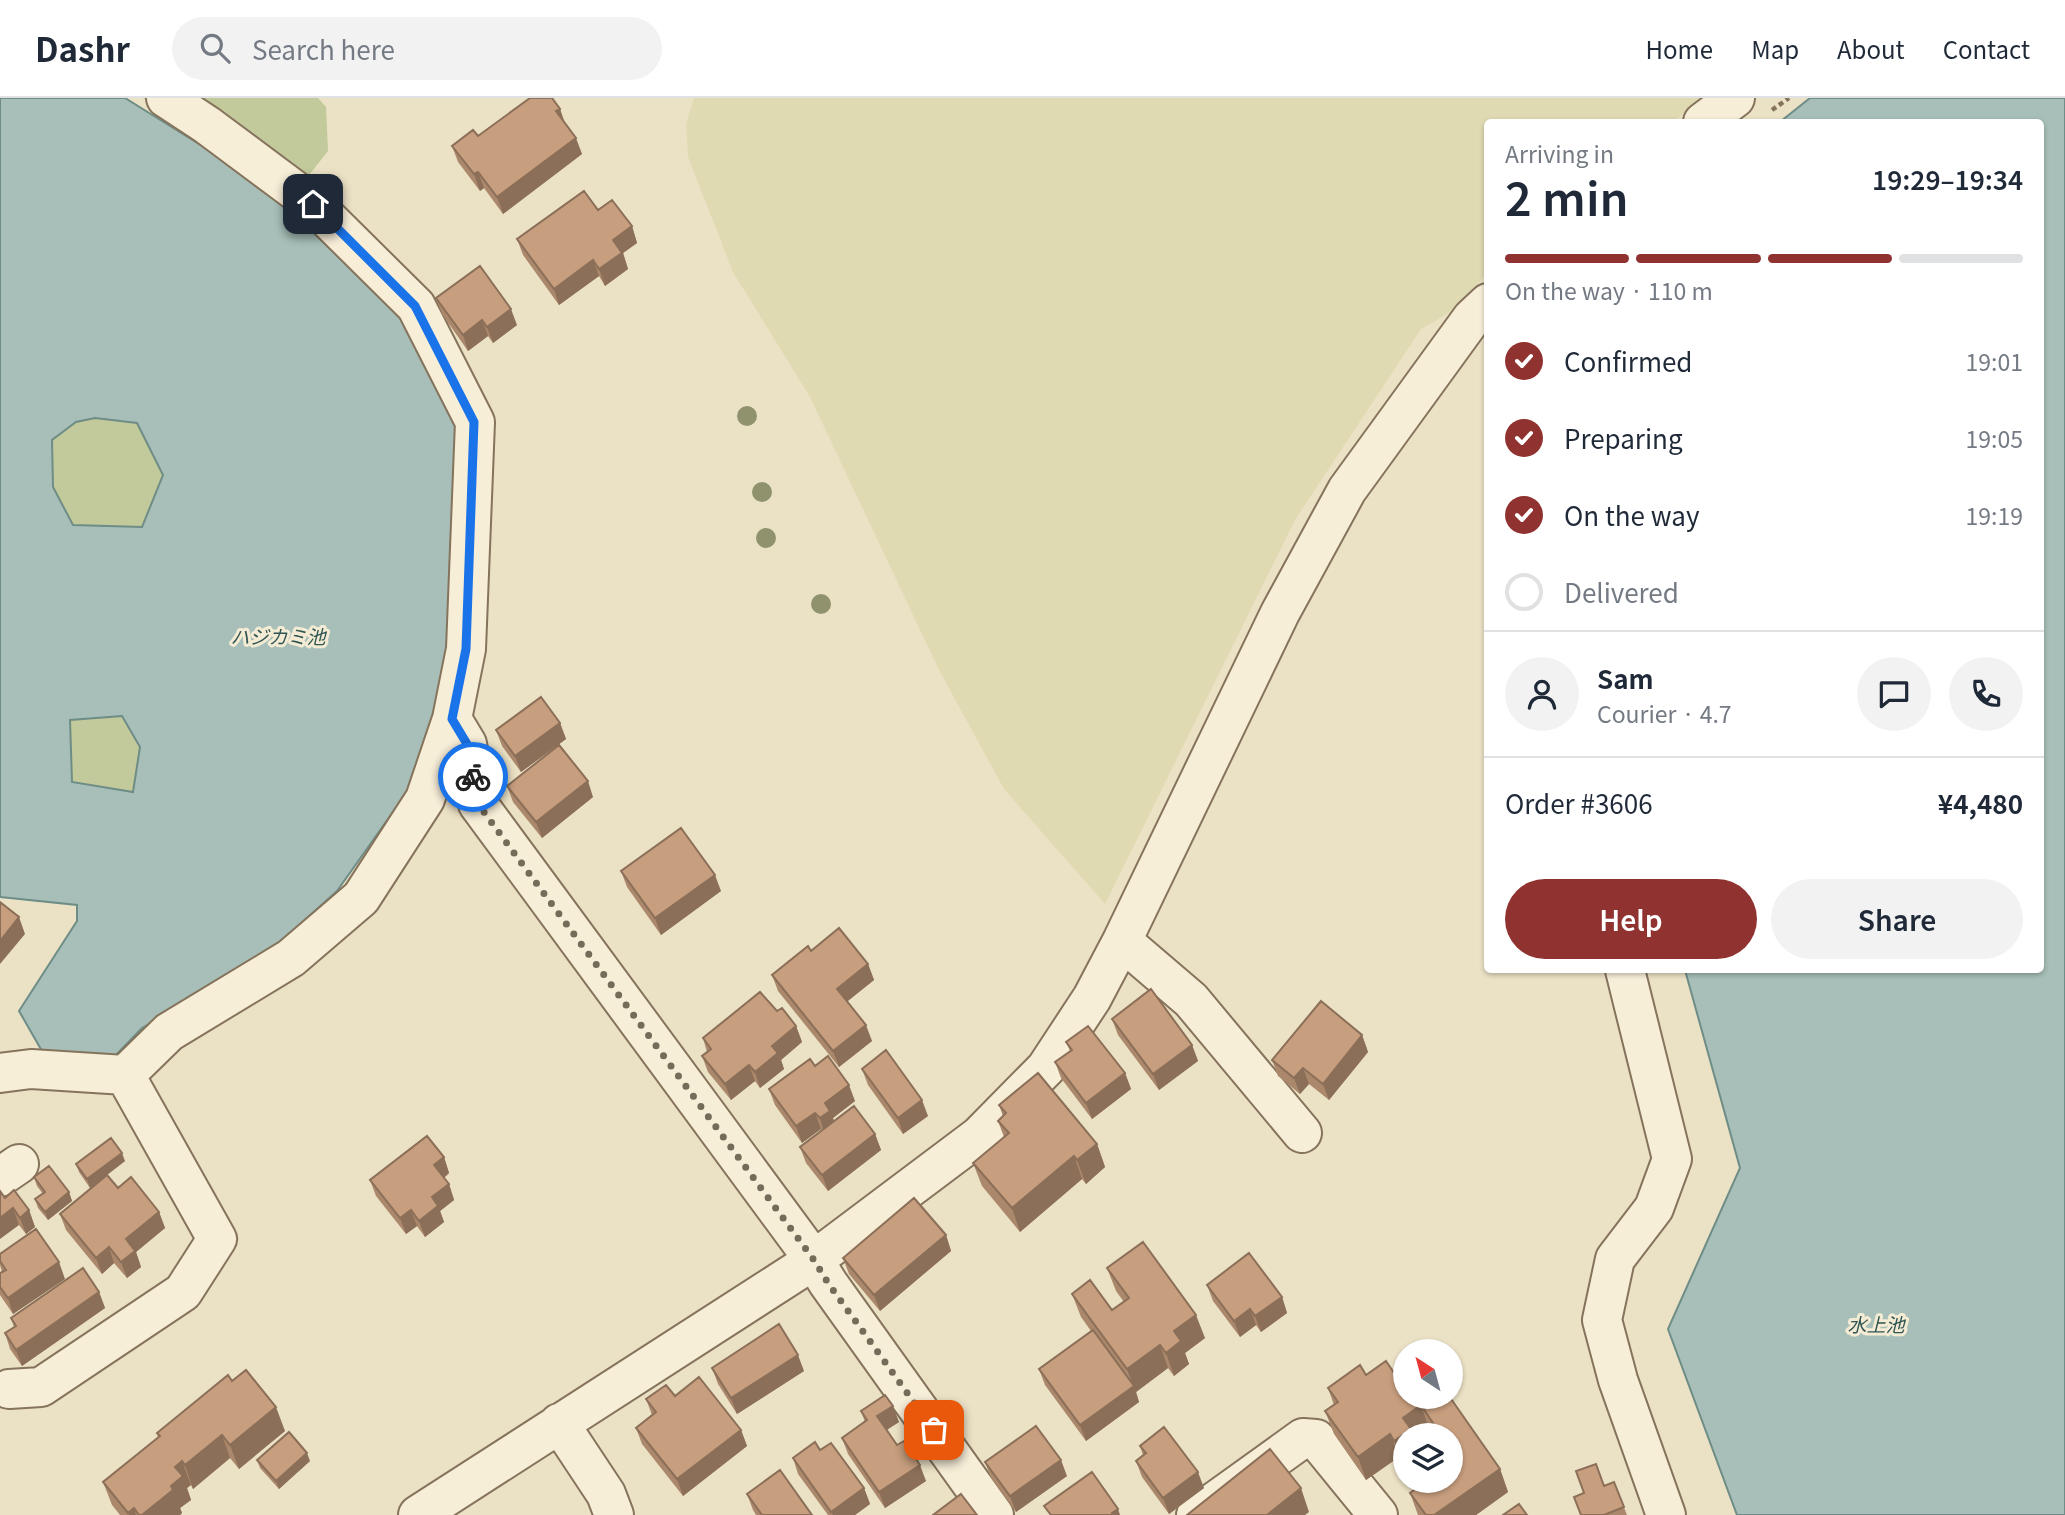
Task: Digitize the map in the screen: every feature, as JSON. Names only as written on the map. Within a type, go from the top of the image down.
[{"type":"street","points":[[0,1073],[31,1069],[125,1076],[169,1032],[291,958],[361,898],[425,799],[452,719],[466,649],[474,422],[415,306],[313,204],[166,98]]},
{"type":"street","points":[[1707,119],[1735,98]]},
{"type":"street","points":[[418,1515],[814,1260],[979,1136],[1046,1068],[1092,998],[1122,941],[1280,613],[1347,490],[1482,321]]},
{"type":"street","points":[[452,719],[467,744],[478,804],[814,1260],[994,1515]]},
{"type":"street","points":[[425,799],[478,804]]},
{"type":"street","points":[[1122,941],[1191,1000],[1302,1133]]},
{"type":"street","points":[[1626,973],[1672,1159],[1654,1209],[1615,1259],[1602,1320],[1618,1380],[1666,1515]]},
{"type":"street","points":[[3,1386],[41,1387],[184,1292],[217,1239],[125,1076]]},
{"type":"street","points":[[559,1423],[606,1494],[614,1515]]},
{"type":"street","points":[[1196,1515],[1303,1438],[1316,1439],[1378,1515]]},
{"type":"shaded area","points":[[694,98],[1705,98],[1676,119],[1484,119],[1484,277],[1449,313],[1421,329],[1295,520],[1105,904],[1004,789],[939,670],[810,397],[733,272],[688,157],[686,124]]},
{"type":"green space","points":[[143,98],[318,98],[326,107],[328,151],[298,189]]},
{"type":"green space","points":[[95,418],[137,423],[163,475],[142,527],[73,525],[53,488],[52,440],[76,422]]},
{"type":"green space","points":[[122,716],[140,747],[133,792],[72,782],[70,720]]},
{"type":"water","name":"ハジカミ池","points":[[0,98],[125,98],[294,203],[400,310],[456,415],[453,660],[422,771],[337,891],[275,947],[231,978],[142,1028],[113,1058],[42,1051],[19,1011],[77,921],[77,905],[0,897]],"holes":[[[95,418],[137,423],[163,475],[142,527],[73,525],[53,487],[52,440],[76,422]],[[122,716],[140,747],[133,792],[72,782],[70,720]]]},
{"type":"water","name":"水上池","points":[[1810,98],[2065,98],[2065,1515],[1737,1515],[1668,1329],[1740,1168],[1686,973],[2044,973],[2044,119],[1784,119]]},
{"type":"building","points":[[530,98],[552,98],[560,109],[556,111],[576,138],[497,197],[478,172],[474,174],[452,146],[473,130],[478,136]]},
{"type":"building","points":[[584,191],[598,210],[612,200],[632,226],[613,240],[622,253],[599,269],[593,260],[554,289],[517,239]]},
{"type":"building","points":[[480,266],[511,309],[487,327],[482,320],[463,335],[436,298]]},
{"type":"building","points":[[541,697],[560,723],[515,756],[496,730]]},
{"type":"building","points":[[559,745],[588,781],[536,822],[507,786]]},
{"type":"building","points":[[681,828],[715,875],[655,918],[621,871]]},
{"type":"building","points":[[0,902],[19,917],[0,941]]},
{"type":"building","points":[[839,928],[868,964],[837,989],[866,1025],[833,1051],[772,975],[808,946],[811,951]]},
{"type":"building","points":[[1151,989],[1192,1045],[1153,1074],[1112,1019]]},
{"type":"building","points":[[760,992],[777,1011],[782,1008],[796,1026],[772,1046],[778,1053],[755,1072],[749,1065],[725,1084],[702,1056],[711,1049],[703,1038]]},
{"type":"building","points":[[1321,1001],[1362,1035],[1323,1084],[1303,1068],[1294,1078],[1272,1060]]},
{"type":"building","points":[[1088,1026],[1125,1073],[1086,1103],[1055,1062],[1072,1050],[1066,1042]]},
{"type":"building","points":[[886,1050],[922,1100],[898,1118],[862,1069]]},
{"type":"building","points":[[828,1056],[849,1085],[825,1103],[830,1111],[820,1118],[815,1113],[796,1126],[769,1089],[810,1059],[815,1066]]},
{"type":"building","points":[[1038,1073],[1097,1144],[1077,1160],[1074,1156],[1012,1208],[973,1163],[1009,1133],[998,1121],[1006,1113],[999,1105]]},
{"type":"building","points":[[854,1106],[875,1134],[822,1175],[800,1147]]},
{"type":"building","points":[[427,1136],[444,1157],[434,1165],[449,1184],[432,1197],[438,1206],[419,1221],[411,1210],[400,1218],[370,1180]]},
{"type":"building","points":[[111,1138],[122,1153],[87,1179],[76,1164]]},
{"type":"building","points":[[49,1166],[69,1192],[45,1212],[35,1199],[45,1192],[34,1177]]},
{"type":"building","points":[[107,1175],[118,1188],[131,1177],[159,1212],[126,1239],[135,1251],[121,1262],[109,1247],[96,1258],[60,1214]]},
{"type":"building","points":[[14,1190],[29,1210],[20,1218],[13,1208],[0,1218],[0,1191],[5,1198]]},
{"type":"building","points":[[914,1198],[946,1235],[874,1295],[843,1258]]},
{"type":"building","points":[[36,1229],[59,1262],[8,1298],[0,1287],[0,1273],[6,1270],[0,1261],[0,1254]]},
{"type":"building","points":[[1143,1242],[1196,1315],[1174,1331],[1181,1341],[1166,1353],[1160,1345],[1127,1369],[1072,1294],[1090,1280],[1112,1310],[1129,1298],[1107,1268]]},
{"type":"building","points":[[1249,1253],[1282,1297],[1255,1316],[1250,1309],[1234,1321],[1207,1285]]},
{"type":"building","points":[[83,1268],[99,1292],[16,1350],[5,1333],[16,1326],[11,1318]]},
{"type":"building","points":[[779,1324],[798,1355],[731,1398],[712,1368]]},
{"type":"building","points":[[1093,1330],[1134,1386],[1080,1425],[1039,1369]]},
{"type":"building","points":[[1386,1361],[1393,1371],[1393,1409],[1415,1409],[1403,1418],[1407,1423],[1393,1423],[1393,1439],[1390,1434],[1358,1457],[1325,1411],[1338,1402],[1328,1388],[1360,1365],[1366,1375]]},
{"type":"building","points":[[246,1370],[276,1407],[230,1445],[222,1435],[185,1465],[182,1461],[175,1467],[183,1476],[171,1486],[173,1490],[142,1515],[134,1508],[128,1513],[103,1482],[160,1436],[157,1433],[228,1375],[232,1381]]},
{"type":"building","points":[[699,1377],[741,1430],[677,1479],[636,1428],[656,1412],[646,1399],[666,1385],[675,1396]]},
{"type":"building","points":[[885,1395],[893,1406],[877,1416],[897,1445],[904,1441],[920,1465],[879,1492],[842,1438],[867,1420],[861,1411]]},
{"type":"building","points":[[1424,1409],[1458,1409],[1500,1469],[1434,1515],[1426,1515],[1410,1493],[1463,1493],[1463,1423],[1433,1423]]},
{"type":"building","points":[[1036,1426],[1061,1460],[1010,1496],[985,1462]]},
{"type":"building","points":[[1164,1427],[1198,1472],[1163,1498],[1136,1461],[1146,1453],[1140,1446]]},
{"type":"building","points":[[289,1432],[307,1453],[276,1481],[257,1460]]},
{"type":"building","points":[[815,1442],[820,1450],[831,1443],[864,1488],[831,1512],[793,1458]]},
{"type":"building","points":[[1270,1449],[1301,1488],[1267,1515],[1187,1515]]},
{"type":"building","points":[[1596,1464],[1604,1486],[1614,1482],[1624,1507],[1604,1515],[1581,1515],[1574,1497],[1584,1493],[1576,1471]]},
{"type":"building","points":[[780,1470],[812,1515],[762,1515],[747,1494]]},
{"type":"building","points":[[1092,1472],[1118,1509],[1113,1515],[1051,1515],[1044,1506]]},
{"type":"building","points":[[961,1494],[977,1515],[933,1515]]},
{"type":"building","points":[[1519,1504],[1527,1515],[1503,1515]]},
{"type":"way so far","points":[[473,777],[478,804],[814,1260],[934,1430]]},
{"type":"route","points":[[313,204],[415,306],[474,422],[466,649],[452,719],[467,744],[473,777]]}]
